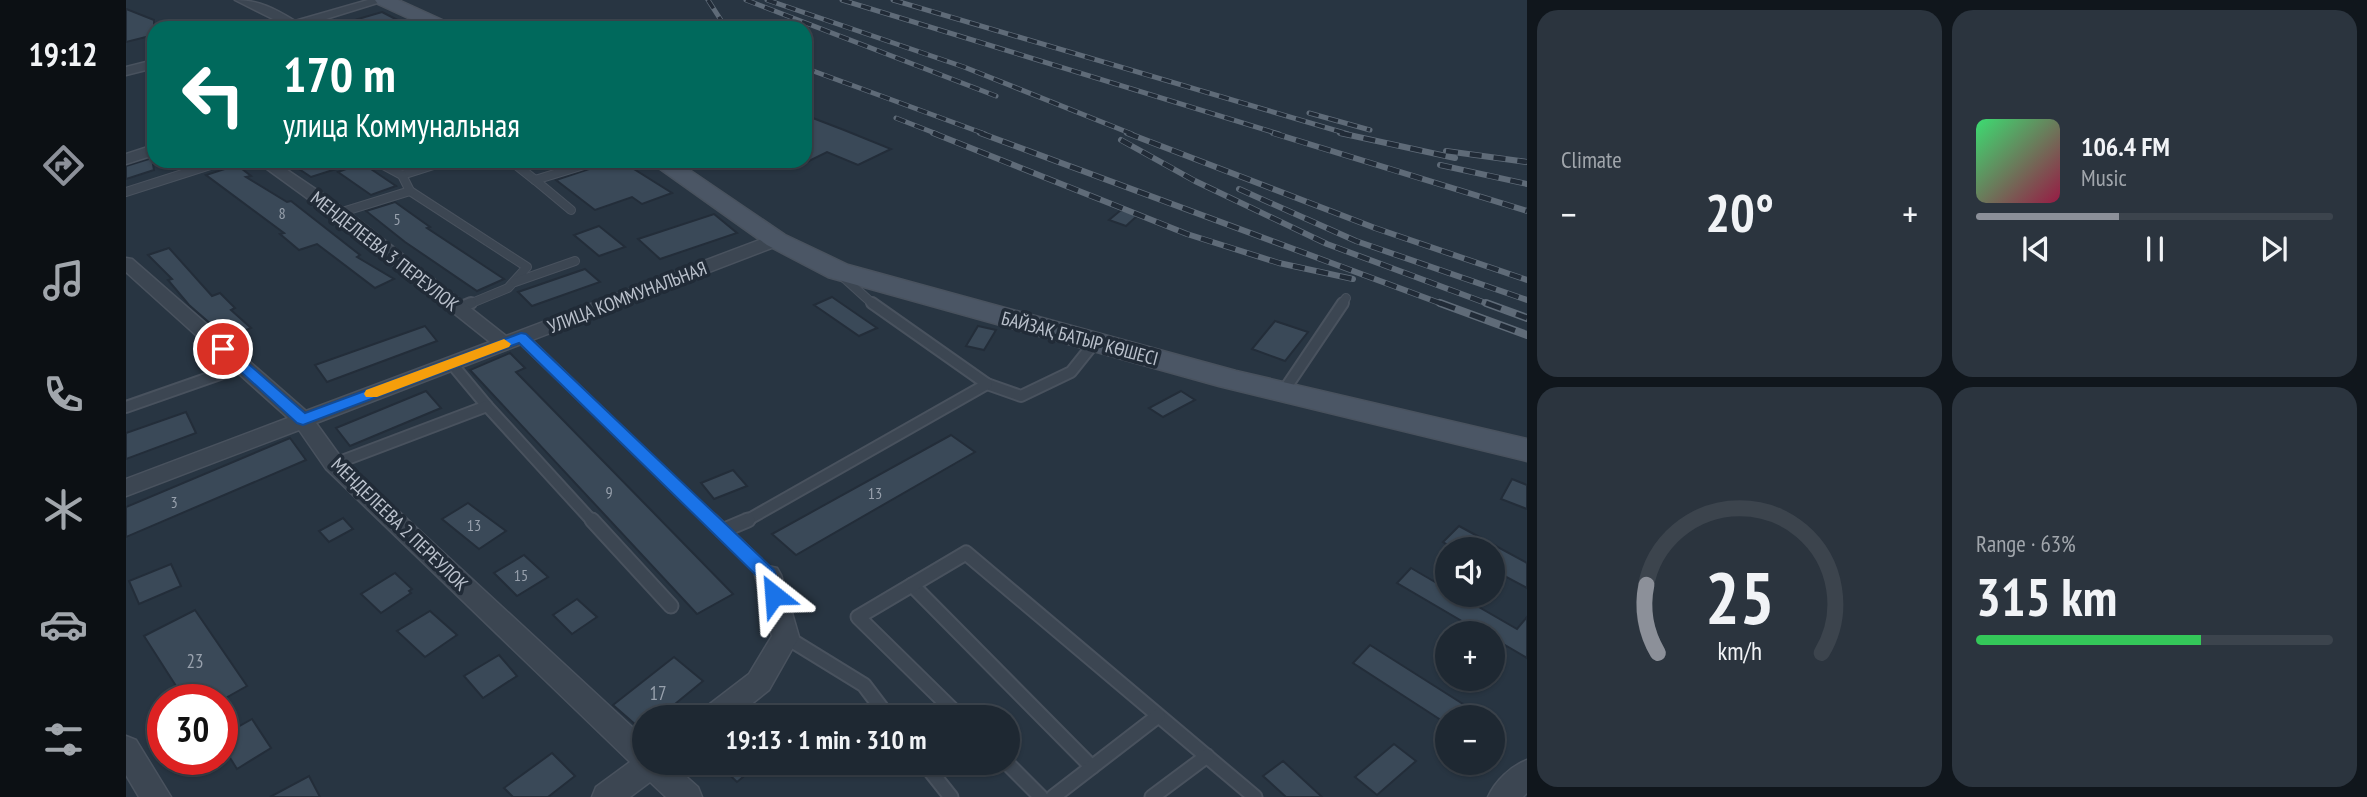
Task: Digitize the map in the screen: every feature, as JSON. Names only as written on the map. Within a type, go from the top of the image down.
[{"type":"main road","points":[[382,0],[429,21]]},
{"type":"main road","name":"БАЙЗАҚ БАТЫР КӨШЕСІ","points":[[671,168],[776,240],[838,271],[1283,392],[1527,450]]},
{"type":"street","points":[[242,0],[268,10],[281,21]]},
{"type":"street","points":[[309,21],[382,0]]},
{"type":"street","points":[[126,71],[147,66]]},
{"type":"street","points":[[126,159],[147,152]]},
{"type":"street","name":"МЕНДЕЛЕЕВА 3 ПЕРЕУЛОК","points":[[274,168],[339,213],[459,309],[512,341]]},
{"type":"street","name":"УЛИЦА КОММУНАЛЬНАЯ","points":[[126,488],[776,240]]},
{"type":"street","name":"МЕНДЕЛЕЕВА 2 ПЕРЕУЛОК","points":[[126,262],[303,420],[334,464],[632,746]]},
{"type":"street","points":[[729,705],[760,682],[786,637],[768,575]]},
{"type":"street","points":[[126,749],[156,797]]},
{"type":"street","points":[[1503,797],[1527,773]]},
{"type":"street","points":[[607,797],[635,775]]},
{"type":"street","points":[[664,775],[687,797]]},
{"type":"lane","points":[[126,191],[200,168]]},
{"type":"lane","points":[[389,168],[402,175],[410,191],[527,267],[508,288],[459,309]]},
{"type":"lane","points":[[402,175],[424,168]]},
{"type":"lane","points":[[520,168],[571,210]]},
{"type":"lane","points":[[535,180],[574,168]]},
{"type":"lane","points":[[339,213],[410,191]]},
{"type":"lane","points":[[512,282],[575,261]]},
{"type":"lane","points":[[838,271],[874,304],[987,384],[1021,396],[1071,372],[1095,342]]},
{"type":"lane","points":[[1283,392],[1346,298]]},
{"type":"lane","points":[[512,341],[768,575]]},
{"type":"lane","points":[[452,364],[487,406],[671,606]]},
{"type":"lane","points":[[126,407],[243,366]]},
{"type":"lane","points":[[722,531],[761,514],[987,384]]},
{"type":"lane","points":[[334,464],[487,406]]},
{"type":"lane","points":[[948,705],[858,617],[966,553],[1255,797]]},
{"type":"lane","points":[[912,585],[1092,766]]},
{"type":"lane","points":[[786,637],[864,685],[879,705]]},
{"type":"lane","points":[[1053,797],[1158,716]]},
{"type":"lane","points":[[1152,797],[1207,756]]},
{"type":"lane","points":[[934,775],[951,797]]},
{"type":"lane","points":[[1019,775],[1041,797]]},
{"type":"building","points":[[126,9],[154,20],[147,21],[147,37],[126,42]]},
{"type":"building","points":[[382,12],[399,21],[362,21],[358,19]]},
{"type":"building","points":[[812,118],[891,149],[858,165],[827,152],[812,160]]},
{"type":"building","points":[[147,160],[147,168],[154,170],[126,179],[126,166]]},
{"type":"building","points":[[228,168],[241,168],[251,176],[246,177],[287,202],[291,201],[360,255],[357,257],[394,279],[375,288],[317,244],[299,250],[280,234],[284,233],[206,175]]},
{"type":"building","points":[[298,168],[339,168],[311,177]]},
{"type":"building","points":[[349,168],[369,168],[396,186],[371,195],[338,172]]},
{"type":"building","points":[[592,168],[632,168],[672,193],[642,204],[632,197],[595,210],[556,180]]},
{"type":"building","points":[[395,202],[430,227],[427,228],[504,279],[477,291],[405,242],[366,211]]},
{"type":"building","points":[[1121,210],[1138,215],[1126,226],[1109,220]]},
{"type":"building","points":[[714,214],[737,233],[660,259],[638,239]]},
{"type":"building","points":[[599,226],[625,247],[599,256],[574,235]]},
{"type":"building","points":[[169,248],[212,296],[220,293],[235,308],[231,310],[251,328],[227,338],[189,305],[168,280],[172,279],[148,255]]},
{"type":"building","points":[[585,269],[600,282],[532,306],[518,292]]},
{"type":"building","points":[[832,297],[877,328],[859,336],[814,305]]},
{"type":"building","points":[[1275,321],[1308,332],[1285,361],[1252,349]]},
{"type":"building","points":[[425,326],[437,341],[327,382],[315,365]]},
{"type":"building","points":[[978,326],[996,330],[984,350],[966,346]]},
{"type":"building","points":[[510,353],[525,368],[516,372],[733,594],[697,614],[470,370]]},
{"type":"building","points":[[426,391],[441,408],[350,446],[336,428]]},
{"type":"building","points":[[1181,391],[1195,400],[1163,417],[1149,408]]},
{"type":"building","points":[[186,412],[196,433],[126,459],[126,433]]},
{"type":"building","points":[[951,435],[975,452],[796,555],[772,534]]},
{"type":"building","points":[[290,438],[306,460],[126,537],[126,507]]},
{"type":"building","points":[[733,470],[747,486],[714,499],[701,483]]},
{"type":"building","points":[[1512,479],[1527,485],[1527,509],[1501,499]]},
{"type":"building","points":[[468,503],[506,531],[479,549],[442,519]]},
{"type":"building","points":[[343,518],[353,529],[329,542],[319,531]]},
{"type":"building","points":[[1459,526],[1479,537],[1448,537]]},
{"type":"building","points":[[1505,551],[1527,563],[1527,588],[1505,576]]},
{"type":"building","points":[[524,555],[548,577],[517,596],[494,573]]},
{"type":"building","points":[[171,564],[181,586],[139,604],[129,581]]},
{"type":"building","points":[[1411,568],[1435,582],[1435,605],[1397,583]]},
{"type":"building","points":[[395,573],[412,589],[409,591],[411,593],[381,613],[361,594]]},
{"type":"building","points":[[577,599],[597,617],[572,634],[553,615]]},
{"type":"building","points":[[1438,607],[1479,607],[1503,621],[1462,621]]},
{"type":"building","points":[[195,610],[247,686],[238,691],[238,684],[175,684],[144,636]]},
{"type":"building","points":[[430,611],[457,635],[425,657],[397,631]]},
{"type":"building","points":[[1527,617],[1527,658],[1505,645],[1505,622],[1517,629]]},
{"type":"building","points":[[1370,645],[1435,686],[1435,691],[1442,691],[1465,705],[1435,705],[1435,716],[1353,663]]},
{"type":"building","points":[[499,655],[517,676],[483,698],[464,676]]},
{"type":"building","points":[[674,657],[703,681],[674,705],[632,705],[632,722],[613,705]]},
{"type":"building","points":[[252,719],[271,748],[238,768],[238,727]]},
{"type":"building","points":[[1394,744],[1416,761],[1377,795],[1355,777]]},
{"type":"building","points":[[552,753],[575,776],[548,797],[513,797],[504,788]]},
{"type":"building","points":[[1283,761],[1322,797],[1286,797],[1263,776]]},
{"type":"building","points":[[730,775],[745,775],[737,782]]},
{"type":"building","points":[[309,776],[320,797],[270,797]]},
{"type":"railway","points":[[708,0],[722,21]]},
{"type":"railway","points":[[746,0],[801,21]]},
{"type":"railway","points":[[767,0],[964,67],[1132,134]]},
{"type":"railway","points":[[842,0],[1279,134]]},
{"type":"railway","points":[[893,0],[1348,134]]},
{"type":"railway","points":[[812,25],[996,96]]},
{"type":"railway","points":[[812,71],[985,134]]},
{"type":"railway","points":[[1309,113],[1370,130]]},
{"type":"railway","points":[[896,118],[937,134]]},
{"type":"railway","points":[[933,133],[1187,234],[1279,263],[1353,279]]},
{"type":"railway","points":[[980,133],[1445,305]]},
{"type":"railway","points":[[1127,133],[1375,228],[1527,280]]},
{"type":"railway","points":[[1273,133],[1527,211]]},
{"type":"railway","points":[[1340,133],[1455,158]]},
{"type":"railway","points":[[1121,140],[1195,181],[1327,244],[1491,305]]},
{"type":"railway","points":[[1446,151],[1527,162]]},
{"type":"railway","points":[[1440,165],[1527,184]]},
{"type":"railway","points":[[1239,189],[1356,241],[1527,300]]},
{"type":"railway","points":[[1440,303],[1527,335]]},
{"type":"railway","points":[[1486,303],[1527,318]]},
{"type":"slow traffic","points":[[372,394],[504,344]]},
{"type":"route","points":[[223,349],[303,420],[521,337],[768,575],[774,595]]}]
